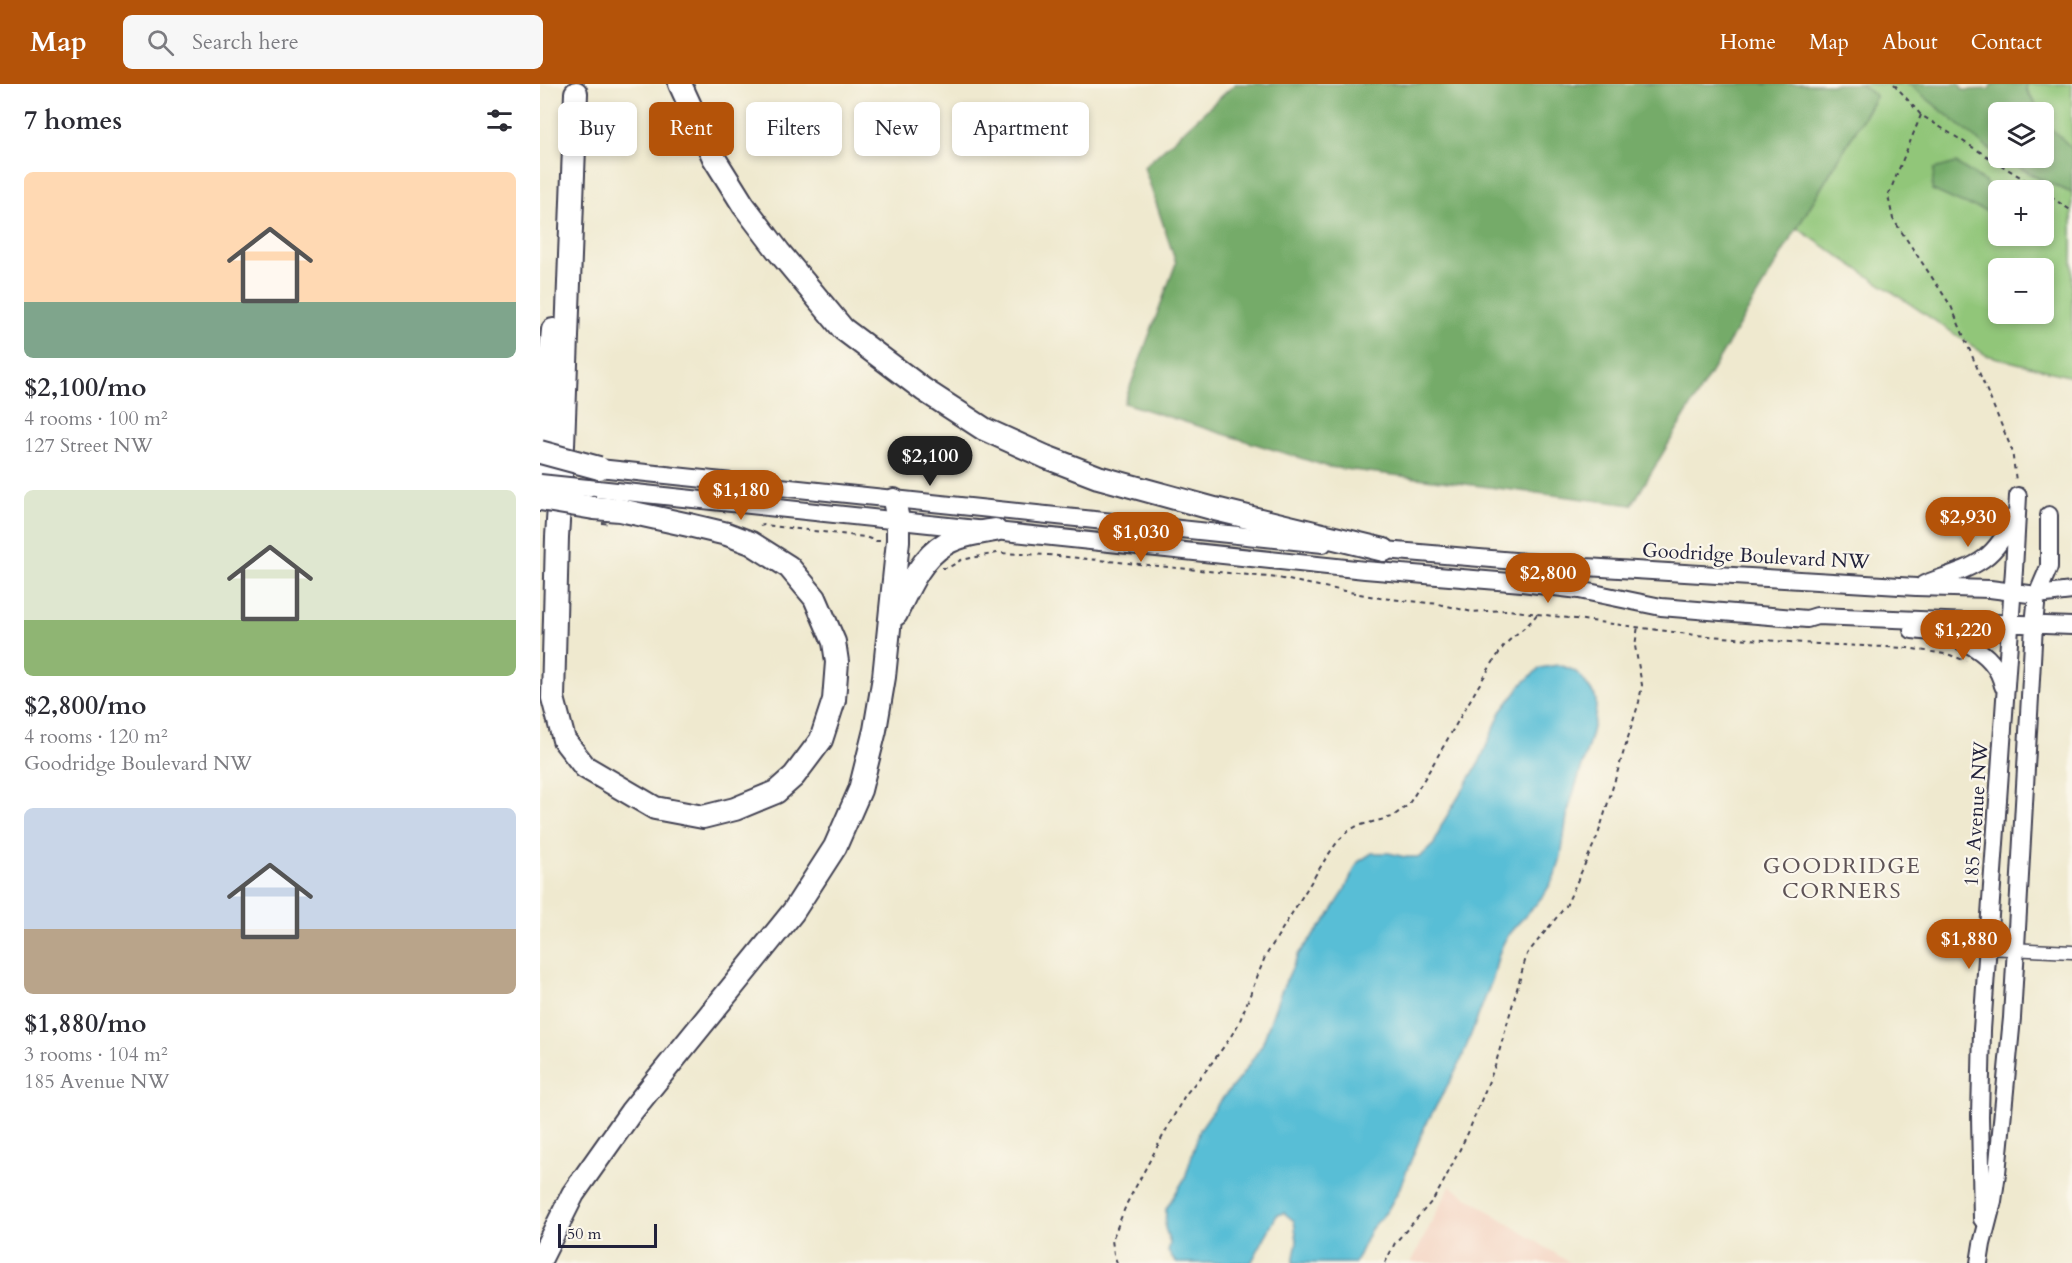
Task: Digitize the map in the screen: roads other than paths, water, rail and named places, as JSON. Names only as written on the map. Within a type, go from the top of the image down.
[{"type":"highway","points":[[680,84],[714,158],[744,206],[779,252],[843,329],[924,390],[984,429],[1098,477],[1383,550]]},
{"type":"highway","points":[[540,469],[577,89]]},
{"type":"highway","points":[[540,499],[591,498],[620,510],[727,534],[750,543],[789,567],[814,598],[834,642],[837,662],[834,700],[821,740],[794,776],[776,792],[735,809],[703,818],[655,808],[585,767],[564,740],[553,698],[557,537],[563,445],[577,89]]},
{"type":"highway","points":[[540,453],[599,468]]},
{"type":"highway","points":[[540,1260],[573,1194],[631,1112],[793,912],[836,847],[860,790],[873,739],[890,626],[896,520]]},
{"type":"highway","points":[[890,626],[917,571],[931,556],[945,544],[964,536],[995,530]]},
{"type":"main road","points":[[540,462],[599,468],[896,520]]},
{"type":"main road","points":[[540,483],[591,498],[896,520],[1290,562],[1521,583],[1579,590],[1661,607],[1807,619],[1849,626],[1919,630],[1956,639],[1983,652],[2001,677],[2005,698]]},
{"type":"main road","name":"185 Avenue NW","points":[[1916,587],[1964,569],[1989,556],[2006,534],[2018,500],[1982,1030],[1980,1106],[1982,1244]]},
{"type":"main road","name":"185 Avenue NW","points":[[1979,1263],[1997,1173],[2012,1018],[2034,625],[2037,595],[2049,567],[2049,515]]},
{"type":"main road","name":"Goodridge Boulevard NW","points":[[896,520],[1258,538],[1586,567],[1916,587],[2013,590],[2037,595],[2072,591]]},
{"type":"main road","points":[[1807,619],[1818,616],[2072,626]]},
{"type":"street","points":[[1988,948],[2072,952]]},
{"type":"water","points":[[1558,665],[1572,670],[1581,677],[1595,696],[1596,706],[1591,736],[1568,812],[1558,868],[1542,897],[1505,939],[1494,975],[1460,1063],[1425,1126],[1398,1192],[1387,1211],[1371,1229],[1355,1263],[1293,1263],[1297,1241],[1294,1221],[1284,1213],[1277,1215],[1251,1263],[1177,1263],[1168,1252],[1170,1243],[1165,1228],[1166,1209],[1185,1178],[1200,1129],[1262,1045],[1280,994],[1299,953],[1326,920],[1342,895],[1358,862],[1372,853],[1420,857],[1434,844],[1442,824],[1479,763],[1501,712],[1523,683],[1540,668]]},
{"type":"district","name":"GOODRIDGE CORNERS","points":[[1842,878]]}]
